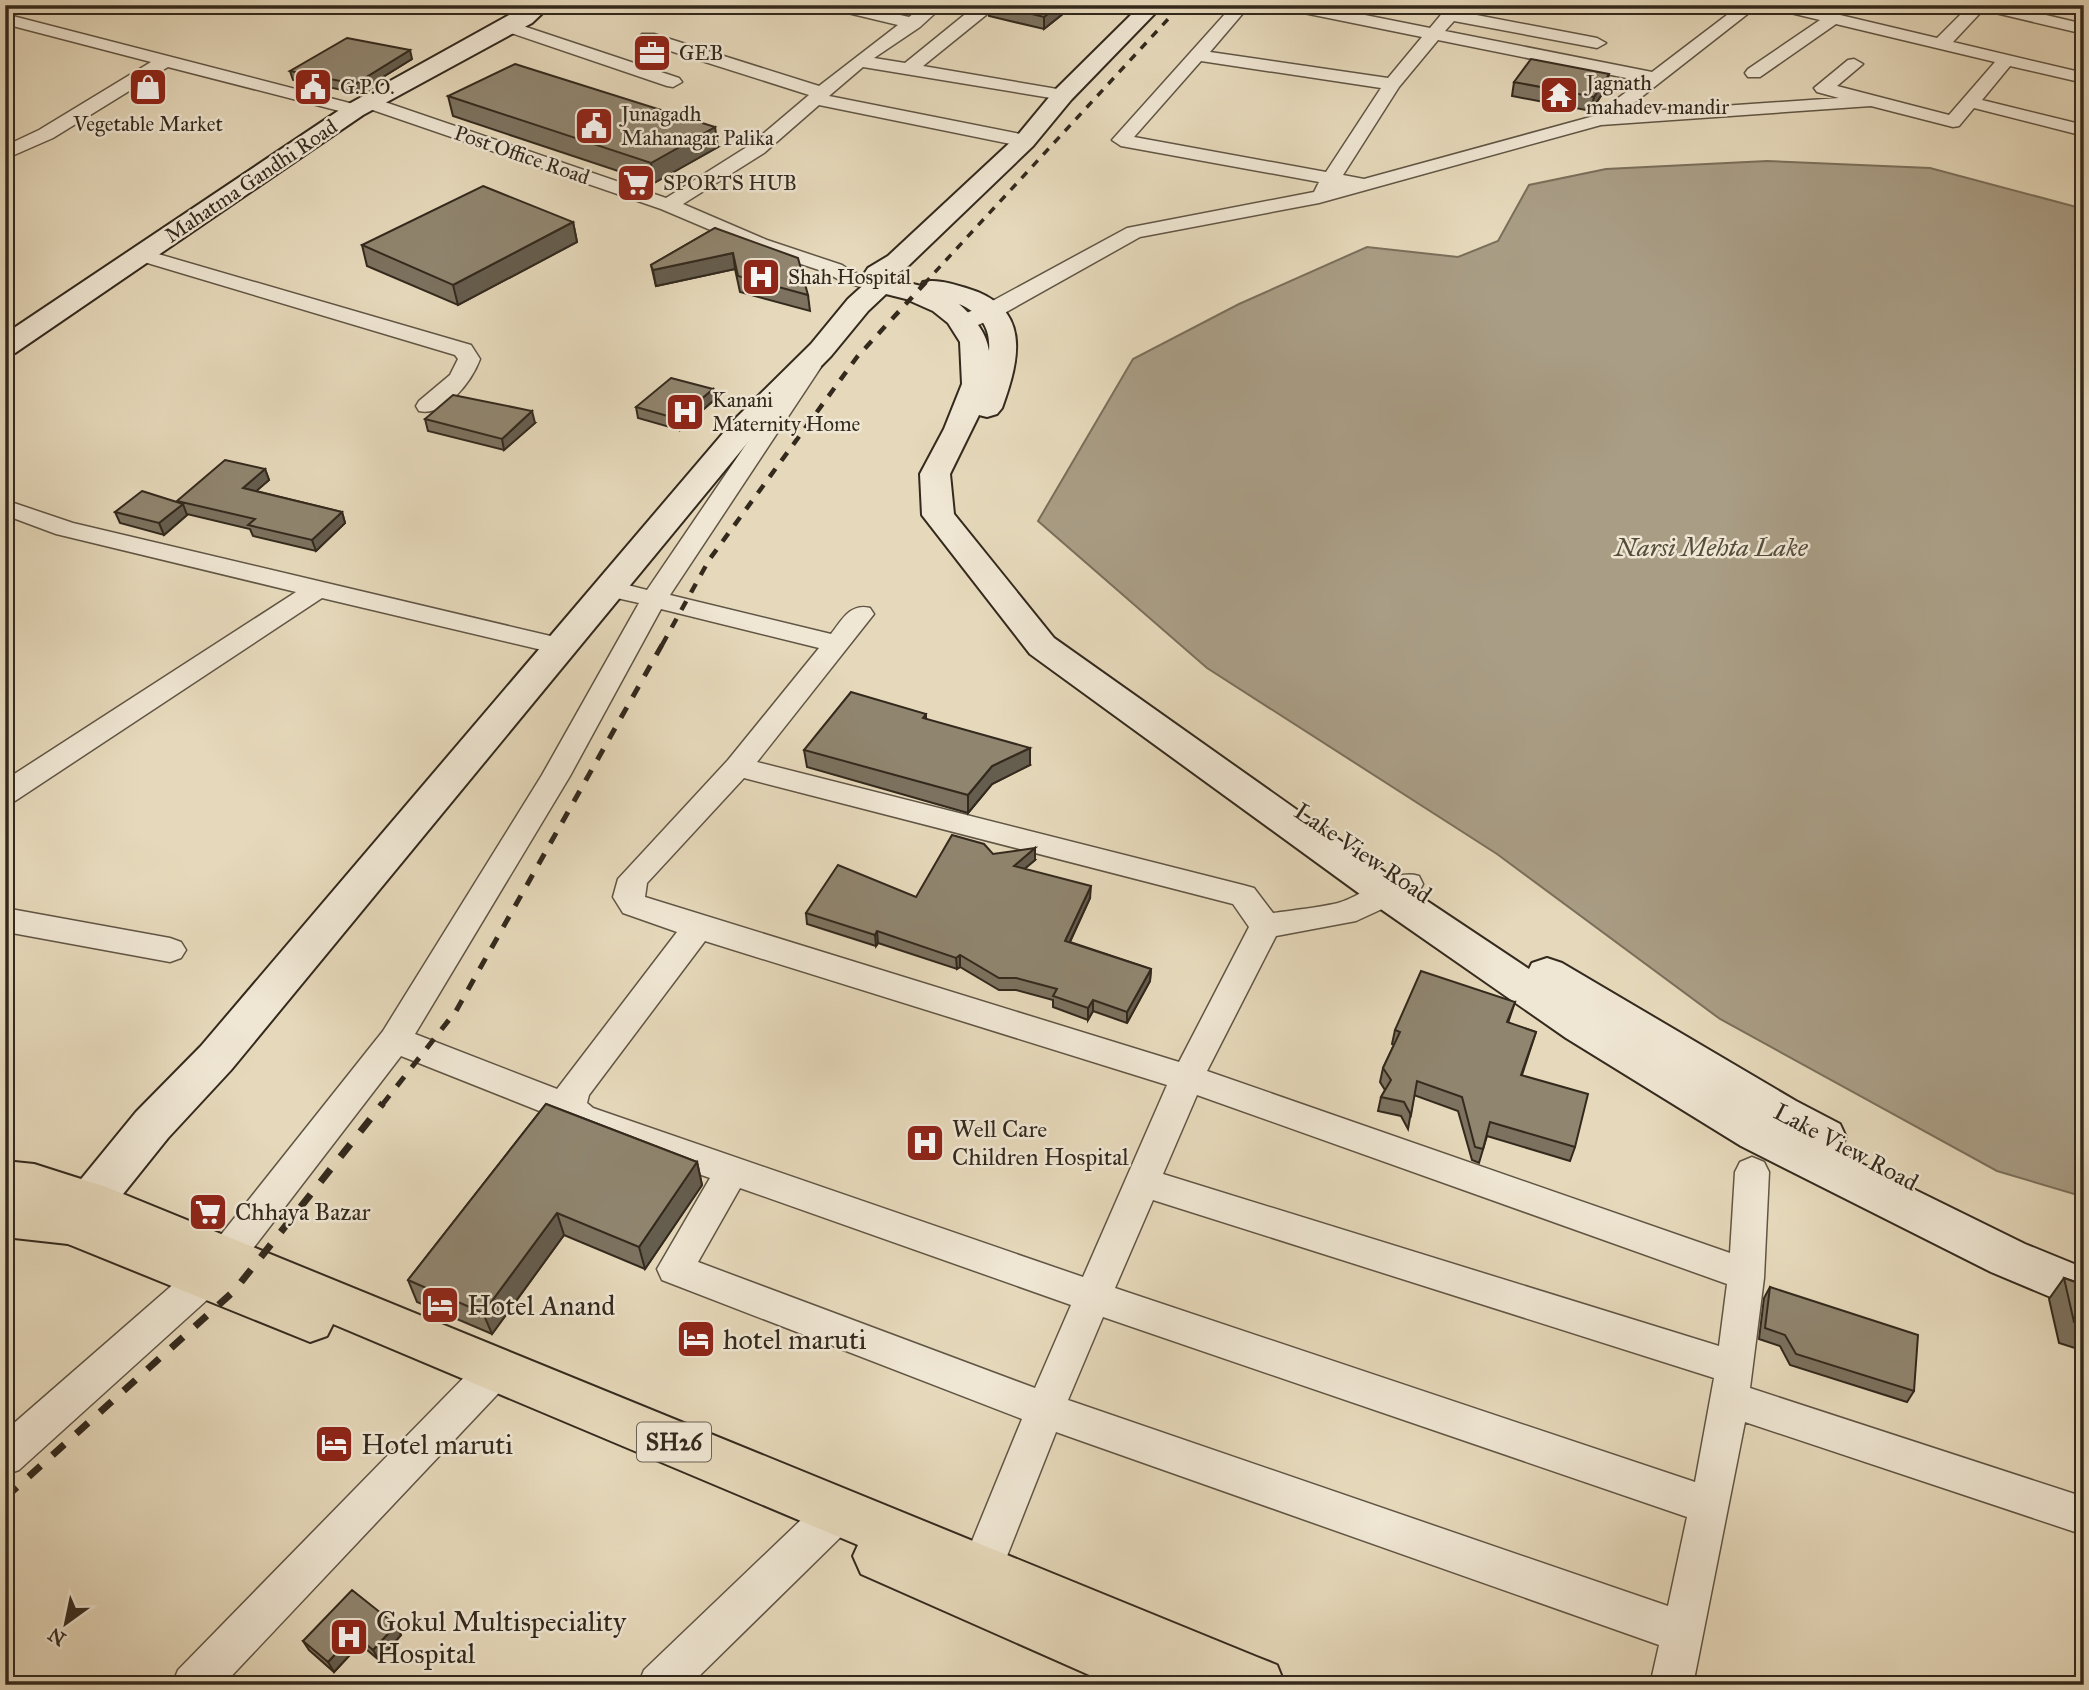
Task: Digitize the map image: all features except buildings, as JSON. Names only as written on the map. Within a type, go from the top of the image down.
[{"type":"main road","name":"Mahatma Gandhi Road","points":[[5,347],[363,107],[541,5]]},
{"type":"main road","points":[[80,1213],[152,1125],[216,1058],[747,424],[821,350],[882,281],[1026,141],[1063,95],[1153,5]]},
{"type":"main road","points":[[882,281],[954,292],[978,300],[978,316]]},
{"type":"main road","name":"Lake View Road","points":[[1398,890],[1042,646],[938,515],[935,474],[959,429],[977,384],[974,342],[978,316],[1001,326],[1004,349],[996,387],[971,443],[957,485],[960,502],[982,540],[1022,595],[1058,635],[1581,1026],[1760,1138],[2008,1258],[2084,1290]]},
{"type":"main road","name":"Lake View Road","points":[[1760,1138],[1990,1222],[2084,1264]]},
{"type":"main road","name":"SH26","points":[[5,1180],[34,1183],[80,1213],[488,1378],[976,1583],[1257,1685]]},
{"type":"main road","name":"SH26","points":[[5,1217],[80,1213]]},
{"type":"main road","name":"SH26","points":[[976,1583],[1177,1685]]},
{"type":"street","points":[[5,10],[18,5]]},
{"type":"street","points":[[833,5],[914,23]]},
{"type":"street","points":[[667,205],[757,149],[859,61],[936,5]]},
{"type":"street","points":[[1242,5],[1121,140],[1366,184]]},
{"type":"street","points":[[1289,5],[1654,78]]},
{"type":"street","points":[[1600,120],[1751,5]]},
{"type":"street","points":[[1776,5],[2084,78]]},
{"type":"street","points":[[1941,44],[1981,5],[2084,29]]},
{"type":"street","points":[[1319,197],[1392,84],[1454,10],[1597,43]]},
{"type":"street","points":[[909,69],[980,11]]},
{"type":"street","name":"Post Office Road","points":[[5,19],[363,107],[667,205],[760,244],[835,269],[845,276],[882,281]]},
{"type":"street","points":[[1754,74],[1833,19]]},
{"type":"street","points":[[508,26],[673,82]]},
{"type":"street","points":[[648,37],[818,96],[1026,141]]},
{"type":"street","points":[[1198,55],[1392,84]]},
{"type":"street","points":[[5,153],[29,142],[166,60]]},
{"type":"street","points":[[1854,64],[1823,89],[1953,122],[2006,60]]},
{"type":"street","points":[[859,61],[1063,95]]},
{"type":"street","points":[[978,316],[1134,232],[1319,197],[1600,120],[1869,101]]},
{"type":"street","points":[[1970,102],[2084,131]]},
{"type":"street","points":[[5,136],[29,142]]},
{"type":"street","points":[[141,255],[463,350],[469,359],[466,372],[449,390],[427,406]]},
{"type":"street","points":[[5,1457],[215,1268],[395,1040],[556,776],[654,599],[821,350]]},
{"type":"street","points":[[5,507],[65,529],[559,646]]},
{"type":"street","points":[[608,588],[837,644]]},
{"type":"street","points":[[5,794],[316,590]]},
{"type":"street","points":[[861,614],[738,767],[705,799],[633,879],[628,897],[634,905],[1187,1078],[1746,1275]]},
{"type":"street","points":[[738,767],[1243,896],[1265,926]]},
{"type":"street","points":[[1265,926],[1345,913],[1398,890]]},
{"type":"street","points":[[5,919],[170,950]]},
{"type":"street","points":[[976,1583],[1045,1410],[1187,1078],[1265,926]]},
{"type":"street","points":[[569,1108],[573,1091],[698,927]]},
{"type":"street","points":[[395,1040],[569,1108],[581,1118],[1093,1297],[1710,1506]]},
{"type":"street","points":[[1671,1685],[1710,1506],[1732,1383],[1760,1138]]},
{"type":"street","points":[[732,1171],[675,1269],[1045,1410],[1683,1632]]},
{"type":"street","points":[[1142,1182],[1732,1383],[2084,1516]]},
{"type":"street","points":[[193,1685],[488,1378]]},
{"type":"street","points":[[659,1685],[830,1521]]},
{"type":"water","name":"Narsi Mehta Lake","points":[[1767,161],[1930,168],[2084,209],[2084,1197],[1997,1171],[1720,1019],[1497,854],[1207,668],[1038,521],[1133,359],[1239,304],[1367,247],[1458,257],[1498,241],[1529,185],[1606,169]]},
{"type":"railway","points":[[924,284],[1181,5]]},
{"type":"railway","points":[[662,645],[709,560],[857,357],[926,282]]},
{"type":"railway","points":[[382,1105],[456,1011],[663,643]]},
{"type":"railway","points":[[5,1498],[234,1291],[383,1103]]},
{"type":"place","name":"GEB","points":[[652,53]]},
{"type":"place","name":"Vegetable Market","points":[[148,87]]},
{"type":"place","name":"G.P.O.","points":[[313,87]]},
{"type":"place","name":"Jagnath mahadev mandir","points":[[1559,95]]},
{"type":"place","name":"Junagadh Mahanagar Palika","points":[[594,126]]},
{"type":"place","name":"SPORTS HUB","points":[[636,183]]},
{"type":"place","name":"Shah Hospital","points":[[761,277]]},
{"type":"place","name":"Kanani Maternity Home","points":[[685,412]]},
{"type":"place","name":"Well Care Children Hospital","points":[[925,1143]]},
{"type":"place","name":"Chhaya Bazar","points":[[208,1212]]},
{"type":"place","name":"Hotel Anand","points":[[440,1305]]},
{"type":"place","name":"hotel maruti","points":[[696,1339]]},
{"type":"place","name":"Hotel maruti","points":[[334,1444]]},
{"type":"place","name":"Gokul Multispeciality Hospital","points":[[349,1637]]}]
